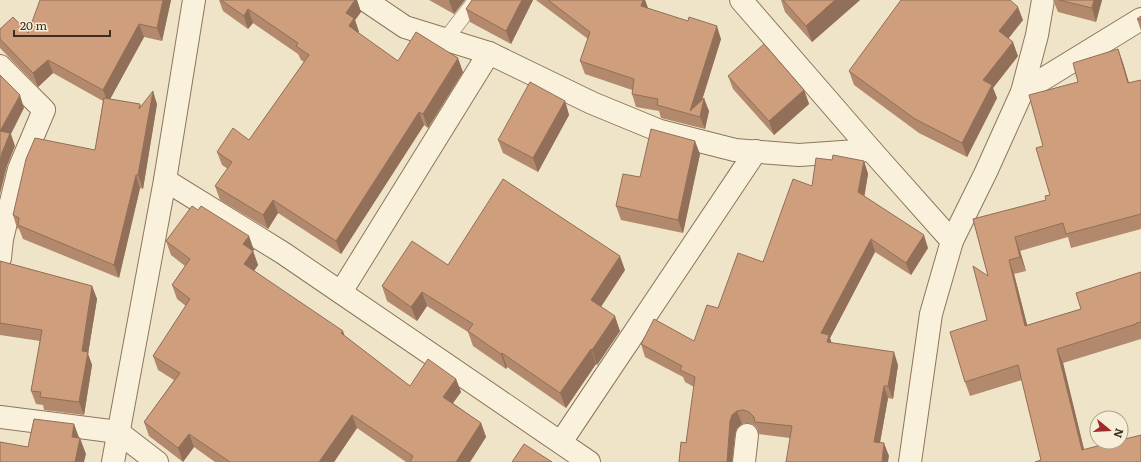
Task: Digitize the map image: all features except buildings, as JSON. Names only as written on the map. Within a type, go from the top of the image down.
[{"type":"street","points":[[113,462],[165,180],[194,0]]},
{"type":"street","points":[[365,0],[405,27],[489,53],[592,103],[660,131],[735,150],[799,155],[871,150]]},
{"type":"street","points":[[741,0],[952,242]]},
{"type":"street","points":[[910,462],[931,314],[952,242],[986,172],[1022,92],[1037,35],[1043,0]]},
{"type":"street","points":[[1022,92],[1141,19]]},
{"type":"street","points":[[341,292],[489,53]]},
{"type":"street","points":[[0,66],[44,110],[19,169],[1,245]]},
{"type":"street","points":[[560,442],[756,151]]},
{"type":"street","points":[[165,180],[283,253],[590,462]]},
{"type":"street","points":[[0,416],[118,432],[157,462]]},
{"type":"street","points":[[744,462],[747,435]]},
{"type":"lane","points":[[446,40],[476,0]]}]
